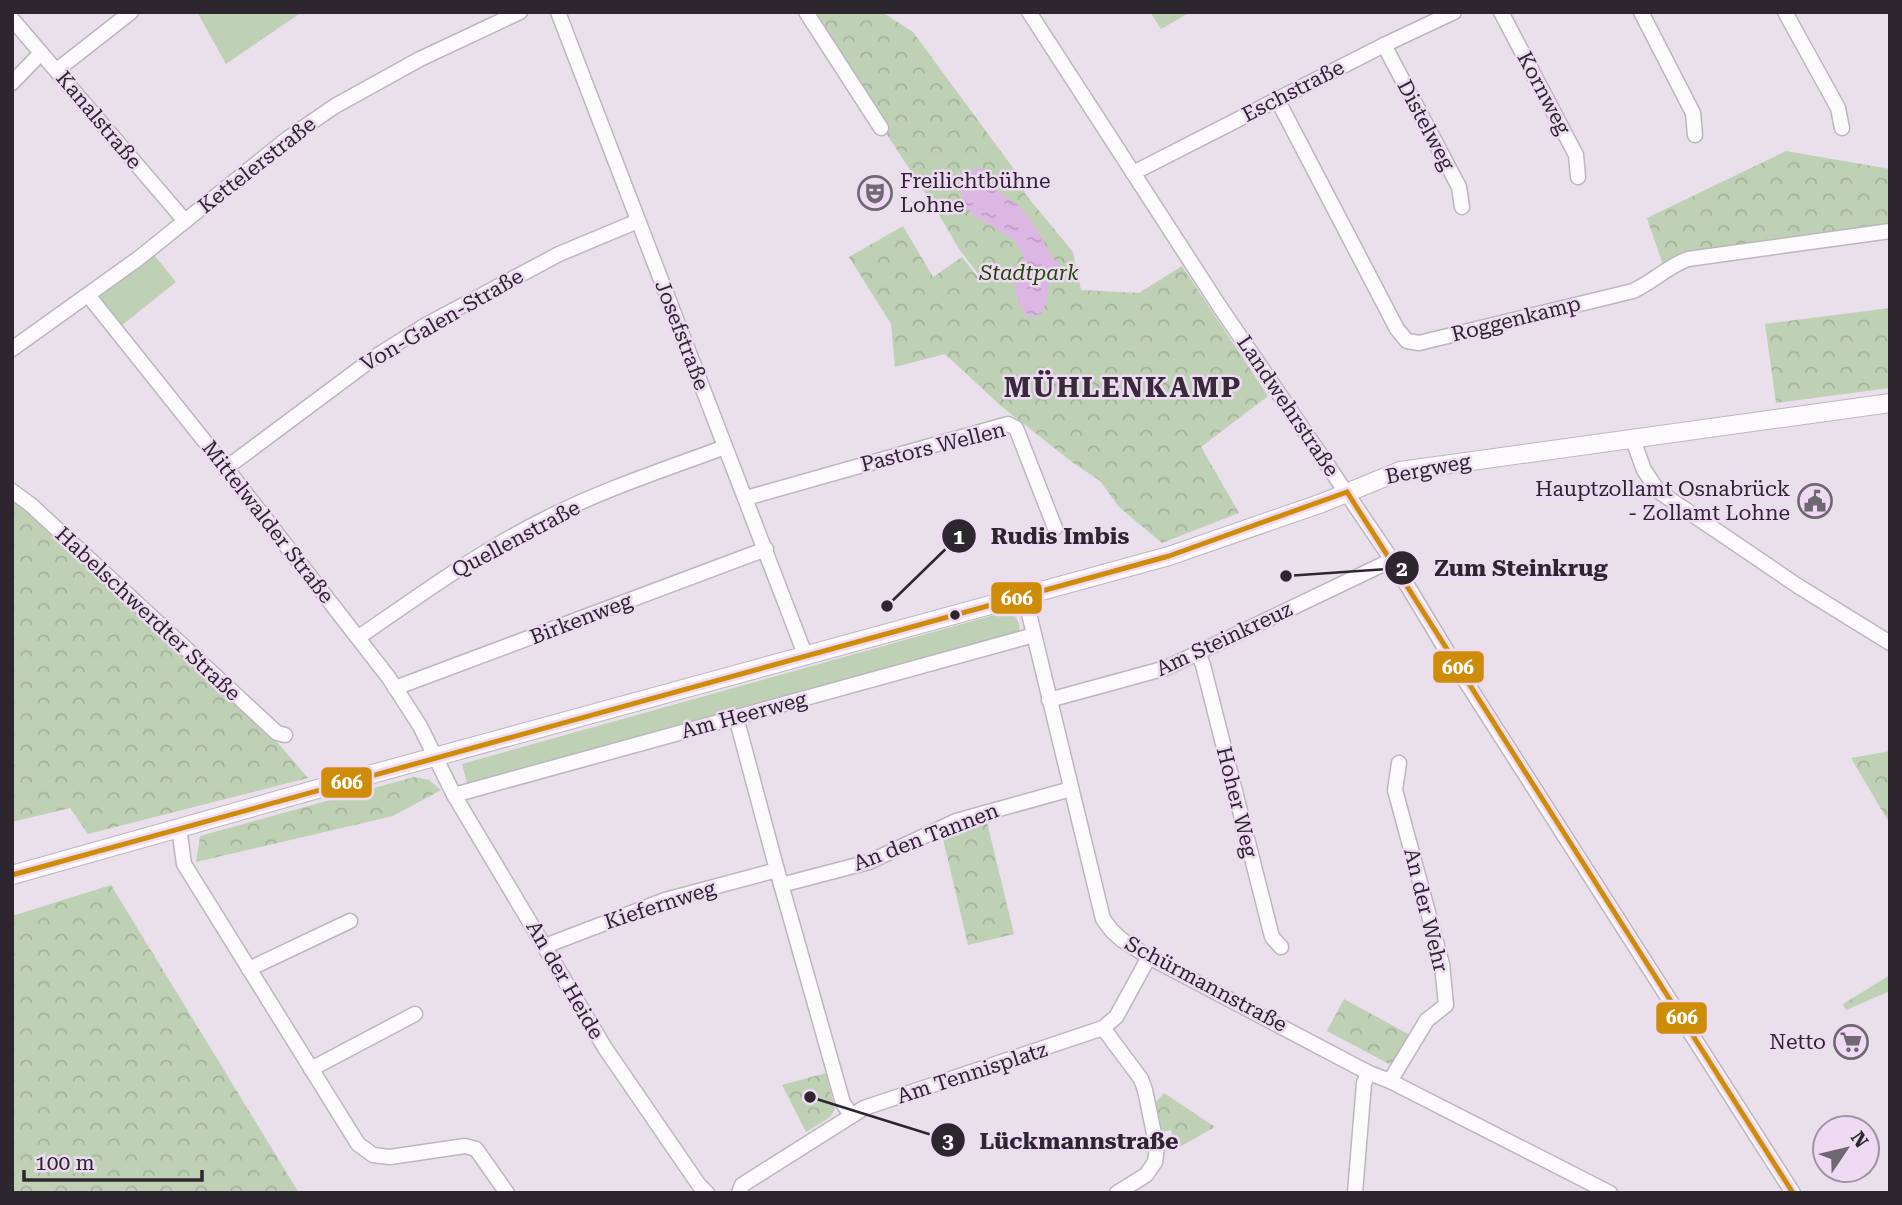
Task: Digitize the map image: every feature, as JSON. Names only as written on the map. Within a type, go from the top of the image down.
[{"type":"main road","name":"Bergweg","points":[[12,875],[1025,597],[1210,543],[1378,478],[1418,467],[1633,440],[1890,403]]},
{"type":"street","points":[[57,70],[131,12]]},
{"type":"street","name":"Kettelerstraße","points":[[12,349],[139,258],[287,139],[335,106],[432,53],[520,12]]},
{"type":"street","name":"Josefstraße","points":[[558,12],[806,657]]},
{"type":"street","points":[[806,12],[881,128]]},
{"type":"street","name":"Landwehrstraße","points":[[1029,12],[1220,307],[1392,560],[1461,674],[1793,1193]]},
{"type":"street","name":"Eschstraße","points":[[1133,173],[1454,12]]},
{"type":"street","name":"Kornweg","points":[[1501,12],[1576,155],[1578,177]]},
{"type":"street","points":[[1641,12],[1693,113],[1695,135]]},
{"type":"street","points":[[1785,12],[1838,108],[1842,128]]},
{"type":"street","name":"Kanalstraße","points":[[12,19],[184,221]]},
{"type":"street","name":"Distelweg","points":[[1384,45],[1459,187],[1462,207]]},
{"type":"street","points":[[12,83],[41,52]]},
{"type":"street","name":"Roggenkamp","points":[[1277,99],[1397,329],[1407,341],[1419,343],[1633,291],[1648,284],[1677,262],[1688,259],[1890,231]]},
{"type":"street","name":"Von-Galen-Straße","points":[[226,468],[375,356],[426,325],[559,254],[638,221]]},
{"type":"street","name":"Mittelwalder Straße","points":[[88,295],[359,637],[396,688],[437,757]]},
{"type":"street","name":"Pastors Wellen","points":[[746,498],[1008,424],[1016,428],[1055,528]]},
{"type":"street","points":[[1633,440],[1644,470],[1658,491],[1798,586],[1890,643]]},
{"type":"street","name":"Quellenstraße","points":[[359,637],[475,558],[550,516],[725,447]]},
{"type":"street","name":"Habelschwerdter Straße","points":[[12,491],[41,514],[277,733],[285,735]]},
{"type":"street","name":"Birkenweg","points":[[396,688],[766,549]]},
{"type":"street","name":"Am Steinkreuz","points":[[1049,700],[1154,672],[1392,560]]},
{"type":"street","name":"Schürmannstraße","points":[[1025,597],[1103,919],[1112,932],[1149,957],[1369,1073],[1390,1081],[1610,1193]]},
{"type":"street","name":"Am Heerweg","points":[[454,795],[1034,635]]},
{"type":"street","name":"Hoher Weg","points":[[1198,653],[1272,937],[1281,947]]},
{"type":"street","points":[[736,717],[843,1103],[851,1115]]},
{"type":"street","name":"An der Heide","points":[[437,757],[454,795],[605,1048],[707,1193]]},
{"type":"street","name":"An der Wehr","points":[[1390,1081],[1427,1020],[1446,1005],[1442,964],[1395,790],[1399,763]]},
{"type":"street","name":"An den Tannen","points":[[779,878],[869,862],[956,821],[1071,789]]},
{"type":"street","points":[[179,828],[184,864],[358,1144],[373,1155],[390,1157],[465,1146],[476,1149],[507,1193]]},
{"type":"street","name":"Kiefernweg","points":[[545,946],[665,900],[779,878]]},
{"type":"street","points":[[249,969],[350,920]]},
{"type":"street","points":[[1117,1193],[1146,1175],[1155,1162],[1157,1148],[1141,1079],[1103,1028],[1116,1017],[1149,957]]},
{"type":"street","points":[[311,1069],[415,1014]]},
{"type":"street","name":"Am Tennisplatz","points":[[739,1193],[742,1185],[864,1108],[1103,1028]]},
{"type":"street","points":[[1355,1193],[1364,1083],[1369,1073]]},
{"type":"green space","points":[[197,12],[302,12],[226,64]]},
{"type":"green space","name":"Stadtpark","points":[[806,12],[882,12],[913,32],[1016,172],[1026,195],[1073,252],[1081,290],[1139,293],[1182,266],[1268,396],[1201,447],[1239,513],[1162,543],[1119,507],[1100,481],[1001,406],[945,354],[895,367],[891,324],[849,257],[903,226],[933,277],[962,257],[980,280],[982,279],[959,249],[934,206]]},
{"type":"green space","points":[[1150,12],[1188,12],[1189,13],[1161,29]]},
{"type":"green space","points":[[1786,151],[1890,169],[1890,231],[1688,259],[1665,271],[1647,218]]},
{"type":"green space","points":[[150,250],[176,282],[116,330],[88,295]]},
{"type":"green space","points":[[1890,308],[1890,388],[1776,403],[1765,324]]},
{"type":"green space","points":[[12,497],[259,721],[308,778],[88,834],[70,808],[12,822]]},
{"type":"green space","points":[[1012,610],[1020,631],[467,783],[462,764]]},
{"type":"green space","points":[[1890,751],[1890,824],[1851,758]]},
{"type":"green space","points":[[414,777],[429,780],[441,790],[393,816],[196,862],[200,836]]},
{"type":"green space","points":[[986,818],[1014,934],[968,945],[942,835]]},
{"type":"green space","points":[[111,885],[299,1193],[12,1193],[12,916]]},
{"type":"green space","points":[[1890,975],[1890,991],[1846,1010],[1843,1004]]},
{"type":"green space","points":[[1344,999],[1410,1035],[1391,1065],[1327,1031]]},
{"type":"green space","points":[[826,1073],[835,1109],[830,1117],[806,1132],[782,1085]]},
{"type":"green space","points":[[1164,1093],[1215,1127],[1176,1149],[1171,1130],[1162,1132],[1156,1102]]},
{"type":"water","points":[[983,167],[998,191],[1025,213],[1054,260],[1060,263],[1060,269],[1054,270],[1051,276],[1041,314],[1027,317],[1016,296],[1016,283],[1024,261],[1019,247],[1013,239],[982,221],[965,206],[962,195],[964,183],[973,170]]},
{"type":"transit line","name":"606","points":[[1347,492],[1793,1193]]},
{"type":"transit line","name":"606","points":[[12,875],[1169,556],[1347,492]]},
{"type":"place","name":"Freilichtbühne Lohne","points":[[875,193]]},
{"type":"place","name":"Hauptzollamt Osnabrück - Zollamt Lohne","points":[[1815,501]]},
{"type":"place","name":"Zum Steinkrug","points":[[1286,576]]},
{"type":"place","name":"Rudis Imbis","points":[[887,606]]},
{"type":"place","name":"Netto","points":[[1851,1042]]},
{"type":"place","name":"Lückmannstraße","points":[[810,1097]]},
{"type":"district","name":"MÜHLENKAMP","points":[[1123,387]]}]
